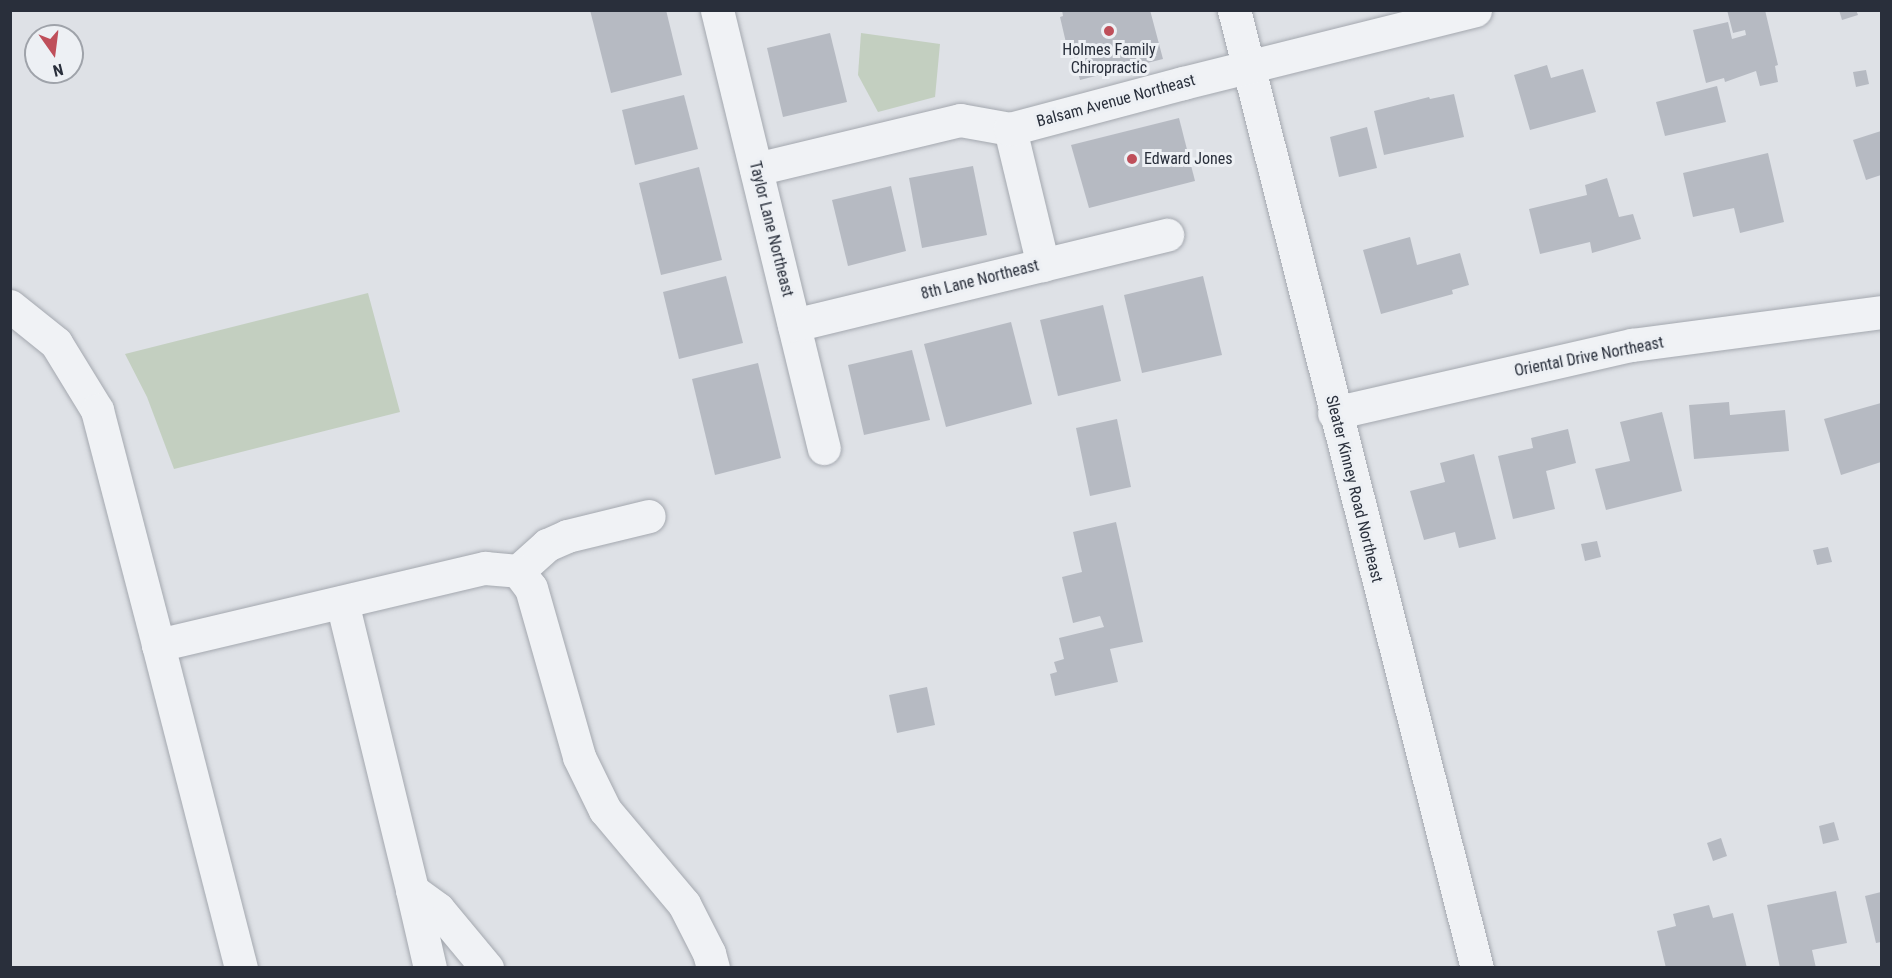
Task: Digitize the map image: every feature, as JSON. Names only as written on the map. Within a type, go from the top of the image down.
[{"type":"street","name":"Taylor Lane Northeast","points":[[717,10],[824,448]]},
{"type":"street","name":"Sleater Kinney Road Northeast","points":[[1234,10],[1334,412],[1477,968]]},
{"type":"street","name":"Balsam Avenue Northeast","points":[[756,170],[960,120],[1010,129],[1475,10]]},
{"type":"street","points":[[1010,129],[1042,265]]},
{"type":"street","name":"8th Lane Northeast","points":[[794,325],[1167,235]]},
{"type":"street","points":[[10,306],[56,343],[97,410],[241,968]]},
{"type":"street","name":"Oriental Drive Northeast","points":[[1334,412],[1632,345],[1881,312]]},
{"type":"street","points":[[159,645],[485,568],[518,571],[547,545],[567,536],[649,516]]},
{"type":"street","points":[[518,571],[531,588],[579,757],[605,810],[684,904],[710,953],[713,968]]},
{"type":"street","points":[[342,602],[430,968]]},
{"type":"street","points":[[411,890],[438,909],[487,968]]},
{"type":"green space","points":[[861,33],[940,44],[935,97],[878,112],[858,75]]},
{"type":"green space","points":[[368,293],[400,412],[174,469],[147,397],[125,354]]},
{"type":"building","points":[[590,10],[666,10],[682,75],[611,93]]},
{"type":"building","name":"Holmes Family Chiropractic","points":[[1062,10],[1150,10],[1163,59],[1080,80],[1071,46],[1067,47],[1060,17],[1063,16]]},
{"type":"building","points":[[1727,10],[1765,10],[1778,65],[1775,66],[1778,82],[1760,86],[1756,71],[1725,82],[1724,78],[1706,83],[1693,30],[1728,22],[1732,39],[1746,35],[1745,30],[1733,33]]},
{"type":"building","points":[[1839,10],[1856,10],[1858,15],[1842,20]]},
{"type":"building","points":[[830,33],[847,102],[783,117],[767,48]]},
{"type":"building","points":[[1547,65],[1551,78],[1583,69],[1596,112],[1530,130],[1514,75]]},
{"type":"building","points":[[1866,70],[1869,84],[1856,87],[1853,72]]},
{"type":"building","points":[[1717,86],[1726,122],[1665,136],[1656,102]]},
{"type":"building","points":[[1454,94],[1464,137],[1384,155],[1374,111],[1429,97],[1430,99]]},
{"type":"building","points":[[684,95],[698,149],[635,165],[622,110]]},
{"type":"building","name":"Edward Jones","points":[[1179,118],[1195,181],[1089,208],[1071,145]]},
{"type":"building","points":[[1367,127],[1377,168],[1339,177],[1330,137]]},
{"type":"building","points":[[1881,131],[1881,175],[1866,180],[1853,140]]},
{"type":"building","points":[[1768,153],[1784,222],[1740,233],[1734,208],[1693,217],[1683,173]]},
{"type":"building","points":[[973,166],[987,235],[922,248],[909,178]]},
{"type":"building","points":[[699,167],[722,260],[661,275],[639,183]]},
{"type":"building","points":[[1607,178],[1619,217],[1633,214],[1641,239],[1592,253],[1590,242],[1540,254],[1529,209],[1587,195],[1585,185]]},
{"type":"building","points":[[891,186],[906,251],[848,266],[832,200]]},
{"type":"building","points":[[1410,237],[1417,265],[1460,253],[1469,285],[1452,290],[1453,294],[1381,314],[1363,250]]},
{"type":"building","points":[[726,276],[743,343],[679,359],[663,292]]},
{"type":"building","points":[[1203,276],[1222,355],[1142,373],[1124,295]]},
{"type":"building","points":[[1103,305],[1121,381],[1058,396],[1040,320]]},
{"type":"building","points":[[1011,322],[1032,404],[946,427],[924,344]]},
{"type":"building","points":[[912,350],[930,420],[864,435],[848,365]]},
{"type":"building","points":[[758,363],[781,458],[715,475],[692,379]]},
{"type":"building","points":[[1729,402],[1730,415],[1785,410],[1789,451],[1694,459],[1689,405]]},
{"type":"building","points":[[1881,403],[1881,462],[1841,475],[1824,419]]},
{"type":"building","points":[[1662,412],[1682,491],[1606,510],[1595,469],[1630,461],[1620,422]]},
{"type":"building","points":[[1117,419],[1131,487],[1090,496],[1076,428]]},
{"type":"building","points":[[1568,429],[1576,463],[1546,471],[1555,509],[1513,519],[1498,456],[1533,448],[1531,438]]},
{"type":"building","points":[[1474,454],[1496,539],[1459,548],[1455,532],[1424,540],[1410,491],[1445,482],[1440,463]]},
{"type":"building","points":[[1116,522],[1143,642],[1110,649],[1118,682],[1055,696],[1050,674],[1057,672],[1054,662],[1064,659],[1059,638],[1104,627],[1100,616],[1073,623],[1062,577],[1082,572],[1073,532]]},
{"type":"building","points":[[1597,541],[1601,557],[1585,561],[1581,544]]},
{"type":"building","points":[[1828,547],[1832,562],[1817,565],[1813,550]]},
{"type":"building","points":[[927,687],[935,725],[897,733],[889,695]]},
{"type":"building","points":[[1834,822],[1839,840],[1823,844],[1819,826]]},
{"type":"building","points":[[1721,838],[1727,856],[1713,861],[1707,843]]},
{"type":"building","points":[[1836,891],[1847,943],[1812,950],[1816,968],[1780,968],[1767,905]]},
{"type":"building","points":[[1881,892],[1881,942],[1876,943],[1865,896]]},
{"type":"building","points":[[1709,905],[1713,918],[1733,913],[1747,968],[1666,968],[1657,931],[1676,926],[1673,914]]},
{"type":"place","name":"Holmes Family Chiropractic","points":[[1109,31]]},
{"type":"place","name":"Edward Jones","points":[[1132,159]]}]
